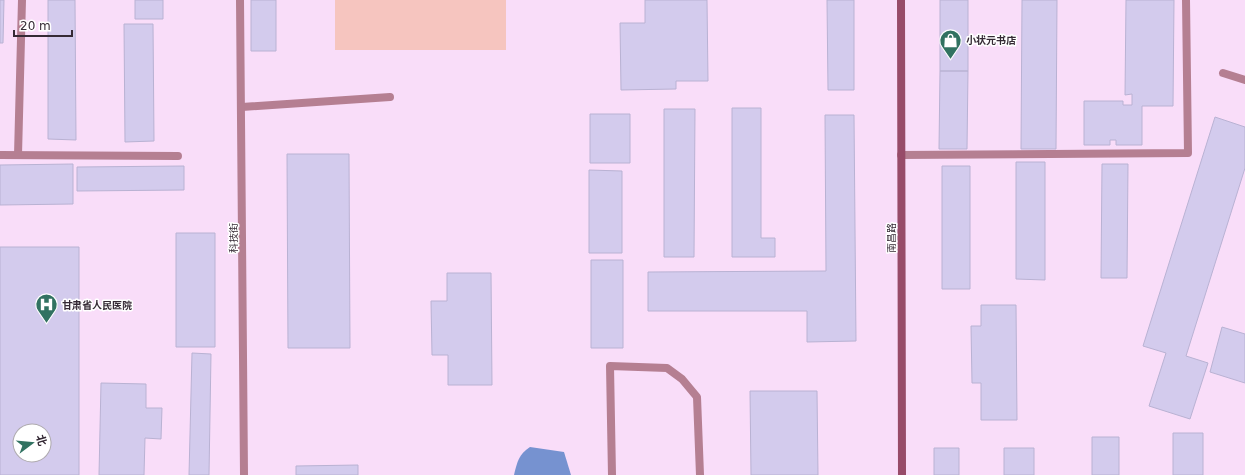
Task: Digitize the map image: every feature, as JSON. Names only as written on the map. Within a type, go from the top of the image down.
[{"type":"main road","name":"南昌路","points":[[900,0],[902,475]]},
{"type":"street","points":[[18,155],[22,0]]},
{"type":"street","name":"科技街","points":[[240,0],[244,475]]},
{"type":"street","points":[[901,155],[1188,153],[1186,0]]},
{"type":"street","points":[[1223,73],[1245,80]]},
{"type":"street","points":[[242,107],[390,97]]},
{"type":"street","points":[[0,155],[178,156]]},
{"type":"street","points":[[612,475],[610,366],[667,368],[682,378],[697,398],[700,475]]},
{"type":"shaded area","points":[[335,0],[506,0],[506,50],[335,50]]},
{"type":"water","points":[[530,447],[564,452],[571,475],[514,475],[516,466],[523,452]]},
{"type":"building","points":[[0,0],[4,0],[3,43],[0,43]]},
{"type":"building","points":[[48,0],[75,0],[76,140],[48,139]]},
{"type":"building","points":[[135,0],[163,0],[163,19],[135,19]]},
{"type":"building","points":[[251,0],[276,0],[276,51],[251,51]]},
{"type":"building","points":[[645,0],[707,0],[708,81],[676,81],[676,89],[621,90],[620,23],[645,23]]},
{"type":"building","points":[[827,0],[854,0],[854,90],[828,90]]},
{"type":"building","points":[[940,0],[968,0],[968,71],[940,71]]},
{"type":"building","points":[[1022,0],[1057,0],[1056,149],[1021,149]]},
{"type":"building","points":[[1126,0],[1174,0],[1173,106],[1142,106],[1142,145],[1116,145],[1116,140],[1110,140],[1110,145],[1084,145],[1084,101],[1123,101],[1123,105],[1132,105],[1132,94],[1125,95]]},
{"type":"building","points":[[124,24],[153,24],[154,141],[125,142]]},
{"type":"building","points":[[940,71],[968,71],[967,149],[939,149]]},
{"type":"building","points":[[732,108],[761,108],[761,238],[775,238],[775,257],[732,257]]},
{"type":"building","points":[[664,109],[695,109],[694,257],[664,257]]},
{"type":"building","points":[[590,114],[630,114],[630,163],[590,163]]},
{"type":"building","points":[[825,115],[854,115],[856,341],[807,342],[807,311],[648,311],[648,272],[826,271]]},
{"type":"building","points":[[1215,117],[1245,127],[1245,168],[1186,356],[1208,363],[1190,419],[1149,406],[1166,353],[1143,346]]},
{"type":"building","points":[[287,154],[349,154],[350,348],[288,348]]},
{"type":"building","points":[[1016,162],[1045,162],[1045,280],[1016,279]]},
{"type":"building","points":[[73,164],[73,204],[0,205],[0,165]]},
{"type":"building","points":[[1102,164],[1128,164],[1127,278],[1101,278]]},
{"type":"building","points":[[184,166],[184,190],[77,191],[77,167]]},
{"type":"building","points":[[942,166],[970,166],[970,289],[942,289]]},
{"type":"building","points":[[589,170],[622,171],[622,253],[589,253]]},
{"type":"building","points":[[176,233],[215,233],[215,347],[176,347]]},
{"type":"building","name":"甘肃省人民医院","points":[[0,247],[79,247],[79,475],[0,475]]},
{"type":"building","points":[[591,260],[623,260],[623,348],[591,348]]},
{"type":"building","points":[[447,273],[491,273],[492,385],[448,385],[448,355],[432,355],[431,301],[447,301]]},
{"type":"building","points":[[981,305],[1016,305],[1017,420],[981,420],[981,383],[972,383],[971,326],[981,326]]},
{"type":"building","points":[[1222,327],[1245,334],[1245,383],[1210,372]]},
{"type":"building","points":[[192,353],[211,354],[209,475],[189,475]]},
{"type":"building","points":[[101,383],[146,384],[146,408],[162,408],[161,439],[145,438],[144,475],[99,475]]},
{"type":"building","points":[[750,391],[817,391],[818,475],[751,475]]},
{"type":"building","points":[[1173,433],[1203,433],[1203,475],[1173,475]]},
{"type":"building","points":[[1092,437],[1119,437],[1119,475],[1092,475]]},
{"type":"building","points":[[934,448],[959,448],[959,475],[934,475]]},
{"type":"building","points":[[1004,448],[1034,448],[1034,475],[1004,475]]},
{"type":"building","points":[[358,465],[358,475],[296,475],[296,466]]},
{"type":"place","name":"小状元书店","points":[[951,60]]},
{"type":"place","name":"甘肃省人民医院","points":[[46,324]]}]
